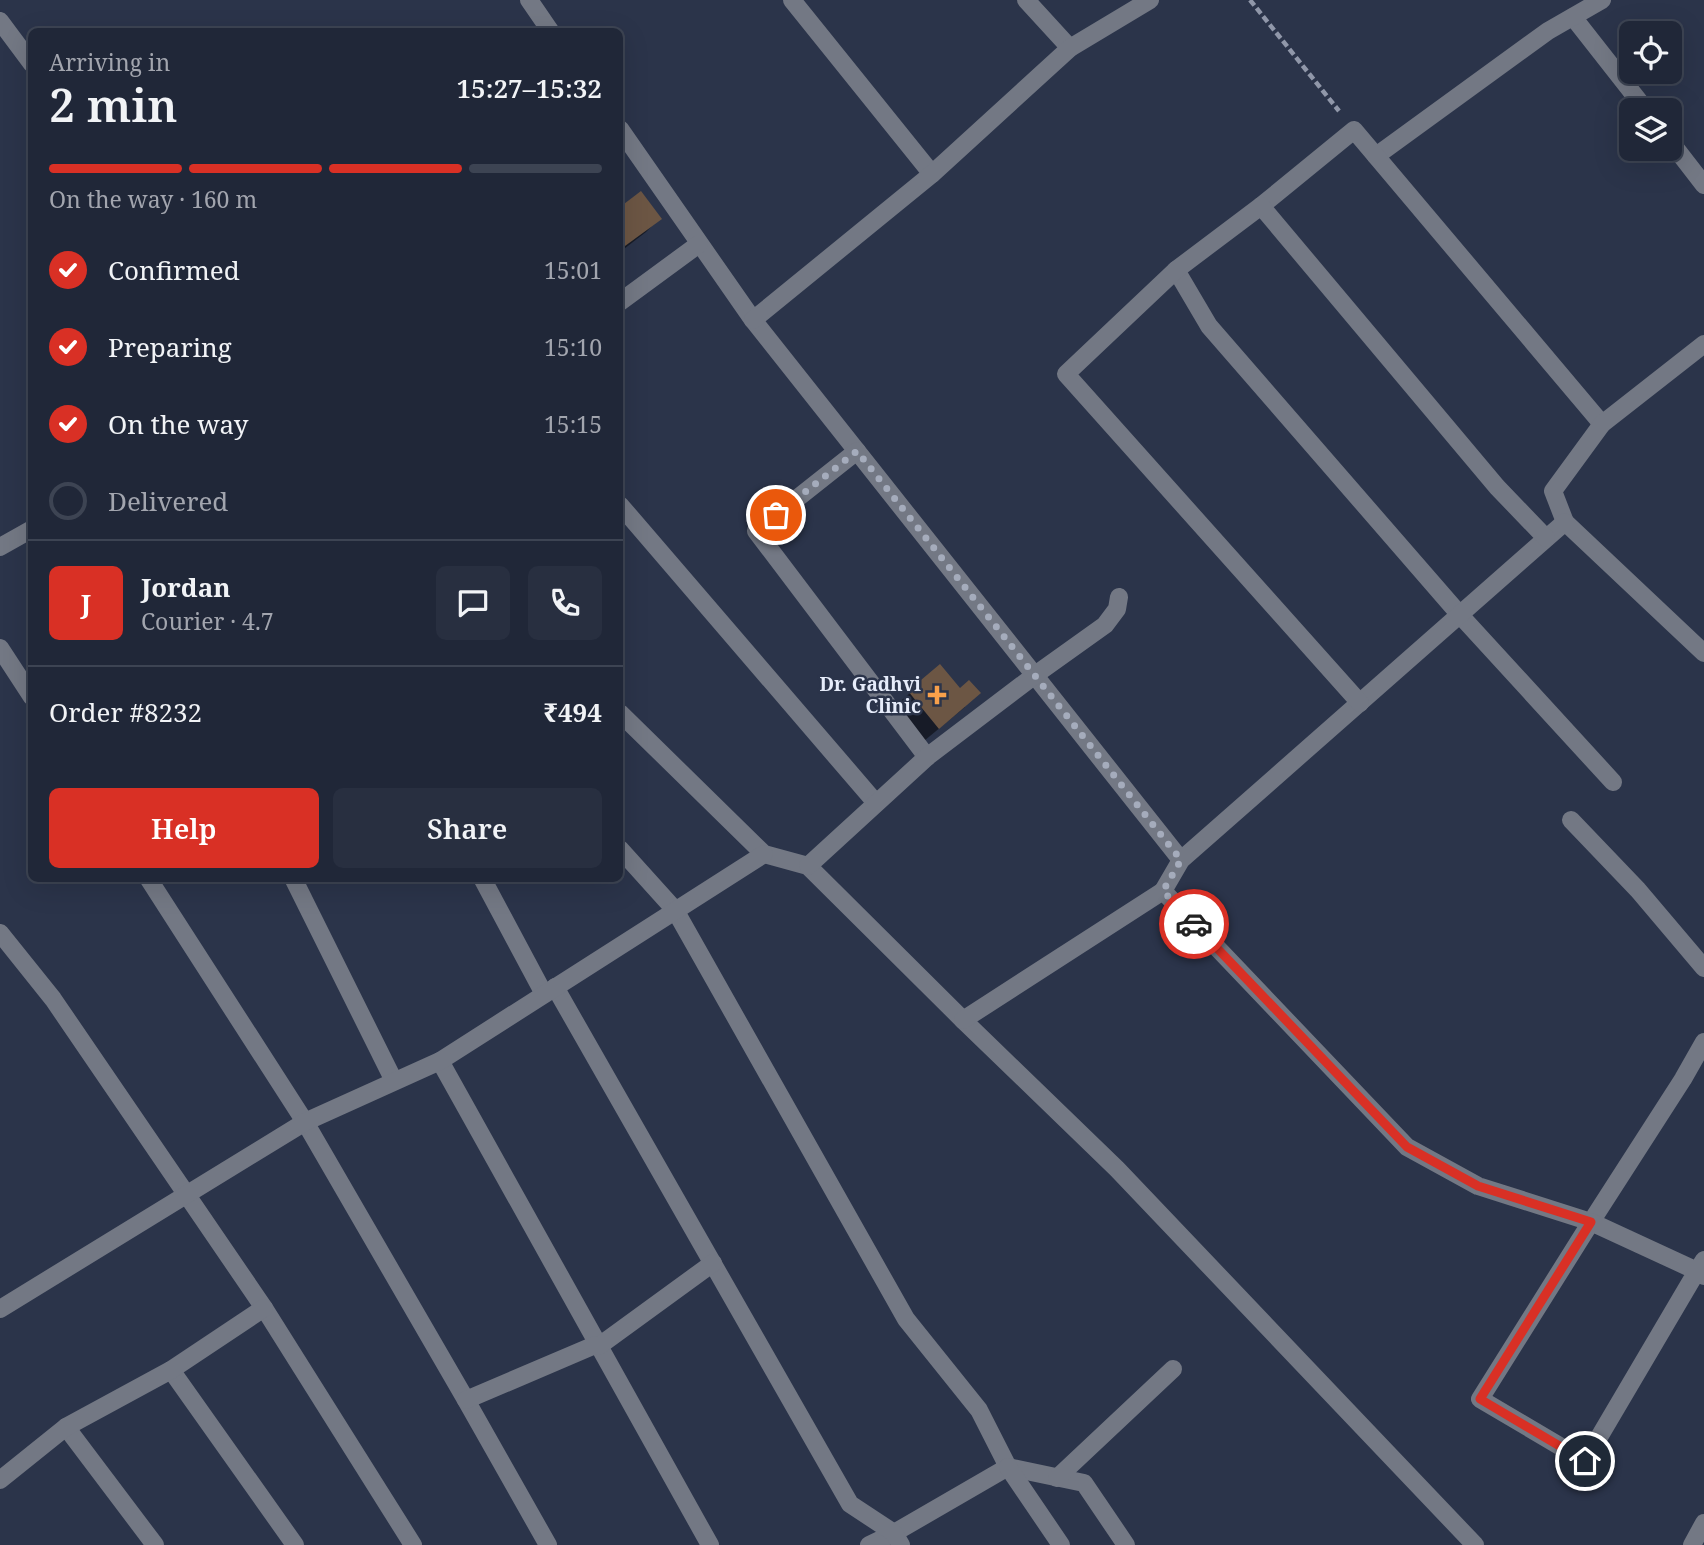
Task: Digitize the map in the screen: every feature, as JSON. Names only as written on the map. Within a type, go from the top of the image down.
[{"type":"street","points":[[529,0],[548,28]]},
{"type":"street","points":[[792,0],[932,174]]},
{"type":"street","points":[[1026,0],[1070,48]]},
{"type":"street","points":[[753,320],[932,174],[1070,48],[1150,0]]},
{"type":"street","points":[[1376,156],[1548,31],[1602,0]]},
{"type":"street","points":[[1573,17],[1637,98]]},
{"type":"street","points":[[0,20],[28,58]]},
{"type":"street","points":[[1360,703],[1066,373],[1176,270],[1261,206],[1354,130],[1602,424]]},
{"type":"street","points":[[623,133],[753,320],[1181,860]]},
{"type":"street","points":[[1682,157],[1704,185]]},
{"type":"street","points":[[1261,206],[1497,487],[1546,538]]},
{"type":"street","points":[[623,300],[699,244]]},
{"type":"street","points":[[1176,270],[1209,326],[1460,615],[1613,782]]},
{"type":"street","points":[[1704,344],[1602,424],[1553,491],[1565,522],[1704,653]]},
{"type":"street","points":[[857,451],[756,531],[927,757]]},
{"type":"street","points":[[623,508],[876,803]]},
{"type":"street","points":[[963,1020],[1163,891],[1181,860],[1565,522]]},
{"type":"street","points":[[0,547],[28,531]]},
{"type":"street","points":[[808,866],[927,757],[1105,625],[1118,609],[1119,597]]},
{"type":"street","points":[[0,648],[28,691]]},
{"type":"street","points":[[623,716],[765,854],[808,866],[1117,1169],[1475,1545]]},
{"type":"street","points":[[1571,820],[1638,890],[1704,968]]},
{"type":"street","points":[[623,852],[675,910],[906,1319],[979,1410],[1008,1467],[1061,1545]]},
{"type":"street","points":[[1,1305],[305,1122],[439,1061],[765,854]]},
{"type":"street","points":[[151,882],[305,1122],[548,1545]]},
{"type":"street","points":[[295,882],[394,1081]]},
{"type":"street","points":[[484,882],[713,1263],[850,1504],[897,1539]]},
{"type":"street","points":[[1163,891],[1407,1147],[1478,1186],[1591,1222],[1702,1269],[1585,1461],[1480,1399],[1591,1222],[1683,1079],[1704,1042]]},
{"type":"street","points":[[0,933],[53,999],[264,1308],[413,1545]]},
{"type":"street","points":[[439,1061],[710,1545]]},
{"type":"street","points":[[466,1400],[595,1345],[599,1346],[713,1263]]},
{"type":"street","points":[[0,1480],[66,1427],[171,1370],[264,1308]]},
{"type":"street","points":[[1057,1478],[1173,1369]]},
{"type":"street","points":[[171,1370],[295,1545]]},
{"type":"street","points":[[66,1427],[155,1545]]},
{"type":"street","points":[[869,1545],[897,1539],[1008,1467],[1084,1483],[1126,1545]]},
{"type":"street","points":[[1692,1545],[1704,1523]]},
{"type":"path","points":[[1250,0],[1354,130]]},
{"type":"building","points":[[641,191],[662,219],[625,246],[623,205]]},
{"type":"building","points":[[940,664],[960,688],[969,680],[981,693],[939,729],[908,691]]},
{"type":"way so far","points":[[776,515],[857,451],[1181,860],[1163,891],[1194,924]]},
{"type":"place","name":"Dr. Gadhvi Clinic","points":[[937,695]]},
{"type":"route","points":[[1194,924],[1407,1147],[1478,1186],[1591,1222],[1480,1399],[1585,1461]]}]
